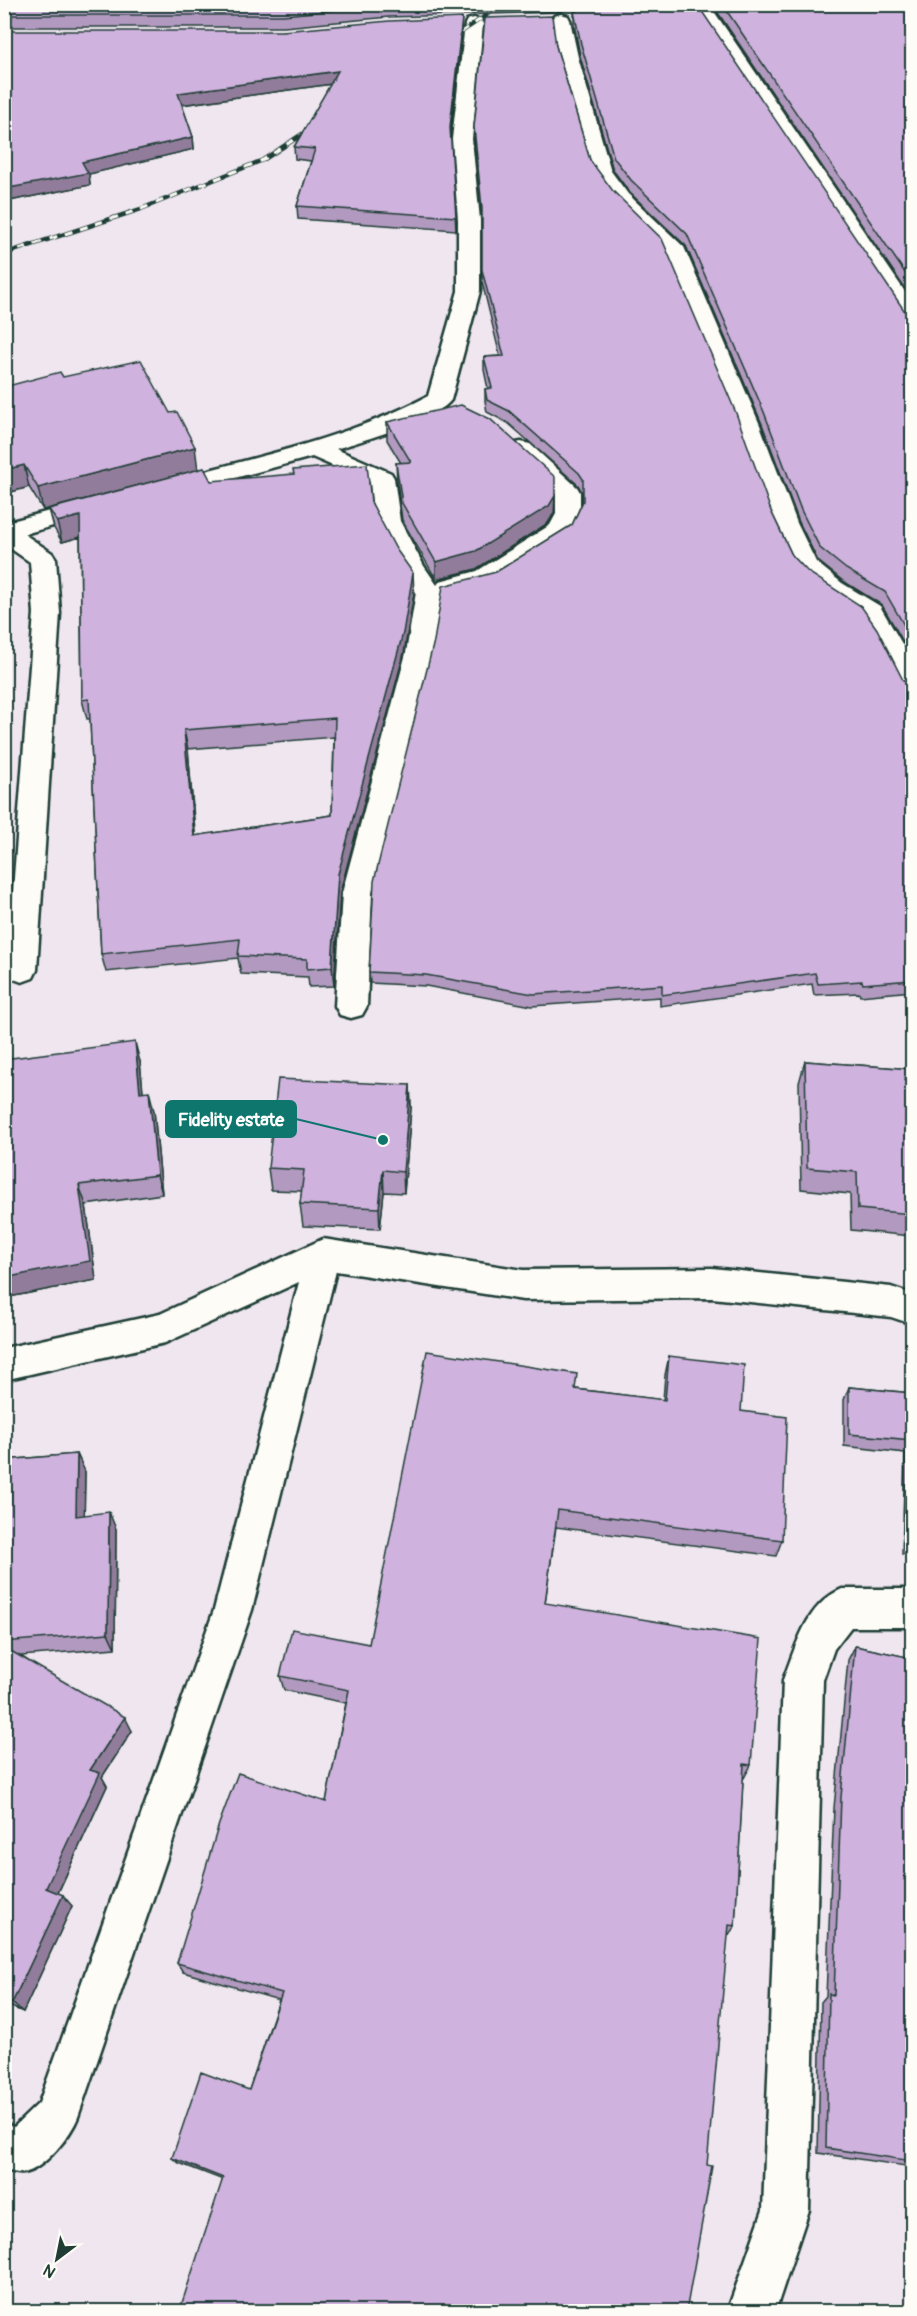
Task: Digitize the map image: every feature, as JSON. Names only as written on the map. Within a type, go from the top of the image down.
[{"type":"street","points":[[699,4],[912,318]]},
{"type":"street","points":[[561,18],[574,79],[601,172],[621,198],[673,247],[748,425],[784,523],[805,567],[833,589],[871,612],[912,684]]},
{"type":"street","points":[[142,495],[314,449],[412,414],[449,405],[469,291],[469,220],[462,138],[474,24]]},
{"type":"street","points":[[429,592],[486,577],[561,530],[568,514],[568,492],[508,438]]},
{"type":"street","points":[[314,449],[382,478],[387,521],[412,568],[429,592],[419,653],[357,893],[351,1006]]},
{"type":"street","points":[[4,531],[119,501]]},
{"type":"street","points":[[4,512],[4,524]]},
{"type":"street","points":[[4,531],[43,559],[47,613],[22,970]]},
{"type":"street","points":[[4,1364],[165,1328],[323,1254],[523,1285],[712,1283],[891,1302],[912,1309]]},
{"type":"street","points":[[4,2147],[22,2151],[56,2117],[233,1610],[323,1254]]},
{"type":"street","points":[[751,2312],[786,2210],[803,1680],[819,1637],[842,1608],[912,1608]]},
{"type":"building","points":[[4,4],[399,4],[283,15],[4,15]]},
{"type":"building","points":[[594,4],[697,4],[906,313],[912,314],[912,639],[885,592],[846,569],[820,548],[801,510],[764,412],[687,234],[631,180],[614,158],[574,12]]},
{"type":"building","points":[[722,4],[912,4],[912,283]]},
{"type":"building","points":[[552,16],[556,46],[590,160],[613,191],[662,239],[736,413],[771,511],[792,555],[808,572],[861,606],[877,629],[903,680],[912,682],[912,980],[863,984],[862,981],[818,984],[815,973],[662,995],[662,985],[533,994],[426,975],[369,972],[374,881],[434,641],[443,586],[496,572],[572,525],[583,501],[583,479],[579,473],[509,411],[487,400],[485,389],[492,388],[484,357],[504,356],[482,270],[482,208],[474,127],[485,18]]},
{"type":"building","points":[[462,18],[450,127],[456,217],[297,206],[315,149],[294,147],[338,71],[178,93],[193,137],[82,162],[88,173],[4,189],[4,31],[283,31],[389,21]]},
{"type":"building","points":[[141,360],[170,413],[177,412],[195,447],[38,488],[24,465],[4,470],[4,387],[60,372],[63,377]]},
{"type":"building","points":[[461,405],[490,419],[555,477],[555,496],[549,506],[476,551],[436,562],[402,503],[396,463],[411,462],[387,422]]},
{"type":"building","points":[[367,464],[371,502],[396,549],[413,573],[403,633],[338,874],[332,967],[307,969],[307,959],[238,956],[240,939],[101,954],[89,699],[82,700],[80,516],[57,522],[49,509],[204,468],[211,481],[294,474],[293,470]],"holes":[[[335,718],[332,815],[194,836],[184,730]]]},
{"type":"building","points":[[135,1042],[140,1092],[149,1091],[157,1175],[79,1185],[90,1261],[4,1278],[4,1059]]},
{"type":"building","points":[[805,1061],[912,1069],[912,1214],[858,1209],[857,1172],[807,1168]]},
{"type":"building","points":[[278,1079],[410,1085],[403,1172],[383,1170],[379,1208],[300,1204],[304,1170],[268,1168]]},
{"type":"building","points":[[427,1351],[577,1374],[575,1389],[665,1400],[669,1356],[744,1365],[741,1411],[787,1417],[782,1540],[558,1510],[545,1603],[761,1639],[751,1765],[744,1764],[735,1926],[729,1925],[707,2165],[712,2166],[686,2312],[179,2312],[223,2178],[172,2158],[201,2072],[249,2090],[282,1993],[177,1963],[219,1824],[238,1773],[326,1802],[349,1690],[280,1676],[292,1629],[369,1644]]},
{"type":"building","points":[[849,1387],[912,1393],[912,1543],[908,1542],[911,1440],[849,1434]]},
{"type":"building","points":[[77,1454],[76,1516],[109,1512],[108,1633],[4,1642],[4,1460]]},
{"type":"building","points":[[855,1646],[912,1658],[912,2161],[826,2148],[829,1994],[834,1995],[841,1797]]},
{"type":"building","points":[[4,1647],[125,1717],[90,1770],[100,1773],[46,1888],[63,1895],[12,2003],[4,2000]]},
{"type":"railway","points":[[448,41],[503,4]]},
{"type":"railway","points":[[4,254],[141,209],[263,160],[316,125]]},
{"type":"place","name":"Fidelity estate","points":[[383,1140]]}]
